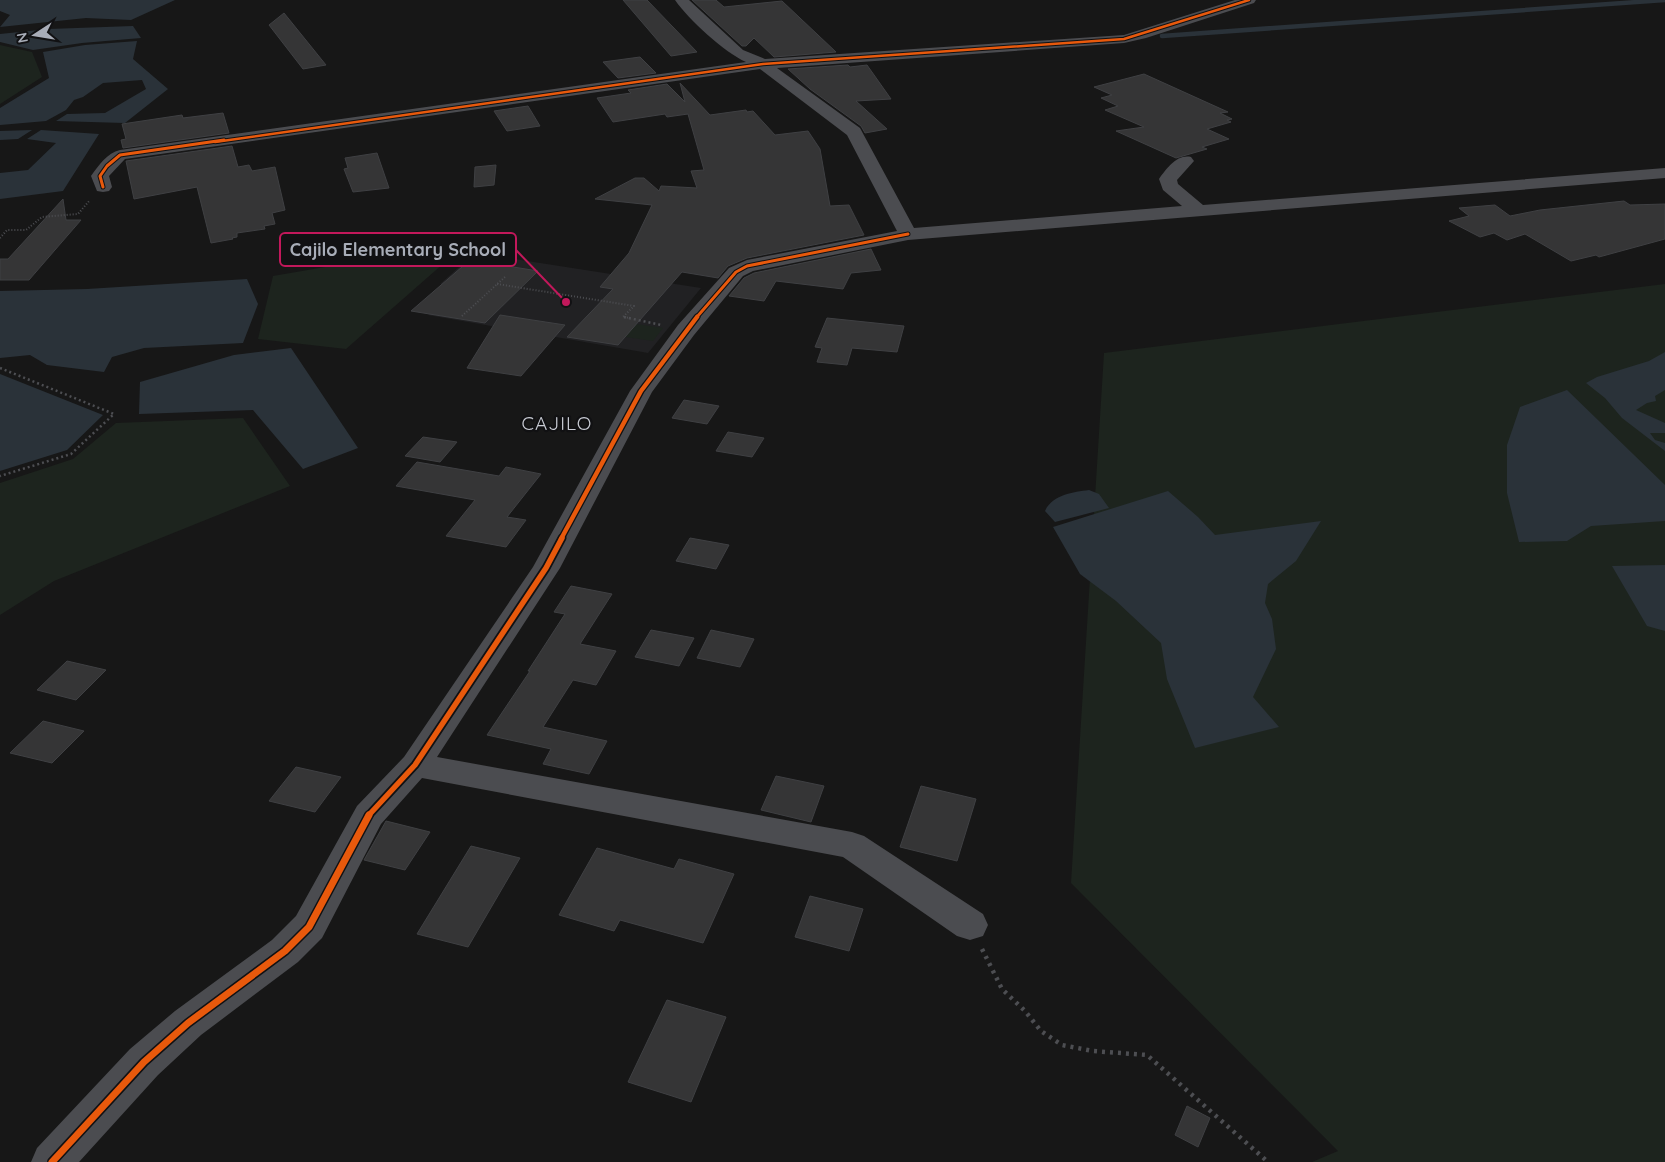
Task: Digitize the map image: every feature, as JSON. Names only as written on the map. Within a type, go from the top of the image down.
[{"type":"street","points":[[682,0],[689,9],[738,53],[763,64],[854,132],[908,234]]},
{"type":"street","points":[[102,187],[100,176],[107,166],[120,155],[763,64],[1110,41],[1141,35],[1249,0]]},
{"type":"street","points":[[1185,161],[1168,179],[1169,186],[1200,211]]},
{"type":"street","points":[[52,1162],[144,1062],[188,1023],[286,951],[309,927],[369,815],[415,765],[546,568],[641,391],[686,330],[736,272],[747,266],[908,234],[1665,173]]},
{"type":"street","points":[[415,765],[852,845],[970,925]]},
{"type":"path","points":[[0,238],[6,230],[26,230],[42,216],[78,214],[102,187]]},
{"type":"path","points":[[462,316],[505,277]]},
{"type":"path","points":[[497,284],[634,306],[623,316],[686,330]]},
{"type":"path","points":[[0,368],[114,414],[71,454],[0,476]]},
{"type":"path","points":[[970,925],[1002,989],[1041,1031],[1062,1045],[1093,1051],[1147,1055],[1268,1162]]},
{"type":"shaded area","points":[[0,0],[175,0],[131,20],[86,18],[0,27],[10,15],[0,11]]},
{"type":"shaded area","points":[[133,26],[141,38],[82,43],[33,50],[0,42],[0,34],[49,29]]},
{"type":"shaded area","points":[[137,41],[133,59],[168,89],[125,123],[56,121],[67,114],[105,113],[146,89],[142,80],[103,83],[83,97],[74,100],[66,110],[46,121],[0,125],[0,108],[49,78],[43,52],[85,45]]},
{"type":"shaded area","points":[[0,45],[32,52],[42,77],[0,104]]},
{"type":"shaded area","points":[[32,130],[18,139],[0,140],[0,131]]},
{"type":"shaded area","points":[[41,130],[99,134],[63,191],[0,199],[0,173],[28,170],[56,143],[27,139]]},
{"type":"shaded area","points":[[475,253],[701,288],[648,353],[428,315],[458,287],[440,284]]},
{"type":"shaded area","points":[[452,256],[346,349],[258,339],[273,276],[383,257]]},
{"type":"shaded area","points":[[247,279],[258,304],[243,343],[144,348],[112,357],[104,372],[47,365],[30,355],[0,358],[0,291],[87,289]]},
{"type":"shaded area","points":[[1665,284],[1665,1162],[1312,1162],[1338,1151],[1071,883],[1104,353]]},
{"type":"shaded area","points":[[616,321],[663,328],[653,341],[605,334]]},
{"type":"shaded area","points":[[291,348],[358,448],[303,469],[253,410],[139,414],[140,382],[234,355]]},
{"type":"shaded area","points":[[1665,352],[1665,390],[1655,396],[1656,401],[1647,403],[1636,410],[1665,423],[1665,433],[1650,433],[1655,440],[1665,443],[1665,451],[1622,418],[1605,398],[1586,383],[1597,377],[1649,361]]},
{"type":"shaded area","points":[[0,374],[103,415],[67,450],[0,471]]},
{"type":"shaded area","points":[[1567,390],[1665,485],[1665,521],[1591,526],[1567,541],[1519,542],[1507,493],[1507,445],[1520,407]]},
{"type":"shaded area","points":[[243,418],[290,486],[54,581],[0,615],[0,483],[73,459],[116,423]]},
{"type":"shaded area","points":[[1089,490],[1099,494],[1109,508],[1055,522],[1045,511],[1053,501],[1064,495]]},
{"type":"shaded area","points":[[1168,491],[1198,517],[1215,535],[1321,521],[1296,561],[1268,584],[1265,603],[1272,619],[1276,649],[1253,697],[1279,727],[1195,748],[1167,679],[1161,643],[1116,601],[1080,574],[1053,527]]},
{"type":"shaded area","points":[[1665,565],[1665,631],[1647,626],[1612,566]]},
{"type":"building","points":[[623,0],[647,0],[697,52],[671,56]]},
{"type":"building","points":[[692,0],[716,0],[724,7],[782,1],[836,52],[774,57],[754,38],[746,46],[742,46]]},
{"type":"building","points":[[284,13],[326,65],[303,69],[269,25]]},
{"type":"building","points":[[640,57],[656,73],[618,78],[603,62]]},
{"type":"building","points":[[848,65],[850,67],[867,65],[891,99],[856,101],[887,129],[865,133],[861,126],[810,89],[788,69]]},
{"type":"building","points":[[1144,74],[1228,112],[1220,113],[1232,119],[1227,120],[1231,122],[1207,129],[1229,139],[1202,147],[1207,149],[1176,158],[1116,131],[1144,127],[1105,110],[1118,106],[1101,98],[1112,95],[1094,87]]},
{"type":"building","points":[[680,83],[710,115],[746,110],[747,112],[753,111],[775,135],[808,131],[820,149],[830,206],[849,205],[864,235],[747,258],[728,266],[718,278],[682,272],[618,345],[567,337],[613,289],[600,287],[629,253],[652,205],[595,199],[635,178],[644,178],[659,191],[661,186],[697,188],[691,171],[704,170],[688,114],[667,117],[665,114],[613,122],[597,98],[631,93],[628,90],[667,84],[685,102]]},
{"type":"building","points":[[528,106],[540,126],[507,131],[494,111]]},
{"type":"building","points":[[223,113],[229,133],[123,148],[121,140],[126,139],[122,124],[182,115],[183,118]]},
{"type":"building","points":[[232,146],[238,167],[249,165],[252,171],[275,167],[285,210],[272,213],[275,224],[264,226],[265,229],[237,233],[237,237],[233,239],[211,243],[197,187],[134,199],[126,161]]},
{"type":"building","points":[[377,153],[389,188],[353,192],[344,169],[348,168],[345,158]]},
{"type":"building","points":[[496,165],[494,185],[474,187],[475,167]]},
{"type":"building","points":[[63,199],[66,220],[81,220],[29,280],[0,280],[0,259],[8,259]]},
{"type":"building","points":[[1624,201],[1630,205],[1665,204],[1665,239],[1599,257],[1596,255],[1571,261],[1525,234],[1507,240],[1494,233],[1480,237],[1449,221],[1469,216],[1459,208],[1495,205],[1510,216],[1540,210]]},
{"type":"building","points":[[871,249],[881,270],[851,273],[843,289],[776,281],[764,301],[729,296],[744,278],[754,273]]},
{"type":"building","points":[[470,260],[538,271],[485,323],[411,311]]},
{"type":"building","points":[[500,315],[565,325],[521,376],[467,368]]},
{"type":"building","points":[[827,318],[904,326],[897,352],[852,348],[847,365],[817,362],[822,348],[815,347]]},
{"type":"building","points":[[684,400],[719,406],[707,424],[672,418]]},
{"type":"building","points":[[728,432],[764,438],[752,457],[716,451]]},
{"type":"building","points":[[423,437],[457,442],[440,462],[405,456]]},
{"type":"building","points":[[417,462],[499,476],[506,467],[541,474],[507,517],[526,520],[506,547],[446,536],[475,500],[396,486]]},
{"type":"building","points":[[690,538],[729,545],[716,569],[676,561]]},
{"type":"building","points":[[571,586],[612,594],[580,644],[616,651],[596,685],[573,680],[543,727],[607,741],[589,774],[543,764],[551,749],[487,735],[565,614],[554,612]]},
{"type":"building","points":[[651,630],[694,638],[679,666],[635,657]]},
{"type":"building","points":[[711,630],[754,639],[740,667],[697,658]]},
{"type":"building","points":[[67,661],[106,670],[76,700],[37,690]]},
{"type":"building","points":[[43,721],[84,731],[52,763],[10,753]]},
{"type":"building","points":[[296,767],[341,777],[315,812],[269,801]]},
{"type":"building","points":[[776,776],[824,786],[811,822],[761,810]]},
{"type":"building","points":[[921,786],[976,799],[957,861],[900,847]]},
{"type":"building","points":[[386,821],[430,832],[405,870],[364,860]]},
{"type":"building","points":[[471,846],[520,858],[468,947],[417,934]]},
{"type":"building","points":[[597,848],[674,869],[679,859],[734,874],[703,943],[620,920],[614,931],[559,915]]},
{"type":"building","points":[[810,896],[863,909],[849,951],[795,937]]},
{"type":"building","points":[[667,1000],[726,1017],[691,1102],[628,1082]]},
{"type":"building","points":[[1187,1106],[1210,1118],[1198,1147],[1175,1135]]},
{"type":"waterway","points":[[1162,36],[1665,0]]},
{"type":"cycle path","points":[[103,187],[100,176],[107,166],[120,155],[763,64],[1124,39],[1249,0]]},
{"type":"cycle path","points":[[52,1162],[144,1062],[188,1023],[285,951],[309,927],[369,815],[415,765],[546,568],[641,391],[686,330],[736,272],[747,266],[908,234]]},
{"type":"place","name":"Cajilo Elementary School","points":[[566,302]]},
{"type":"district","name":"CAJILO","points":[[557,423]]}]
